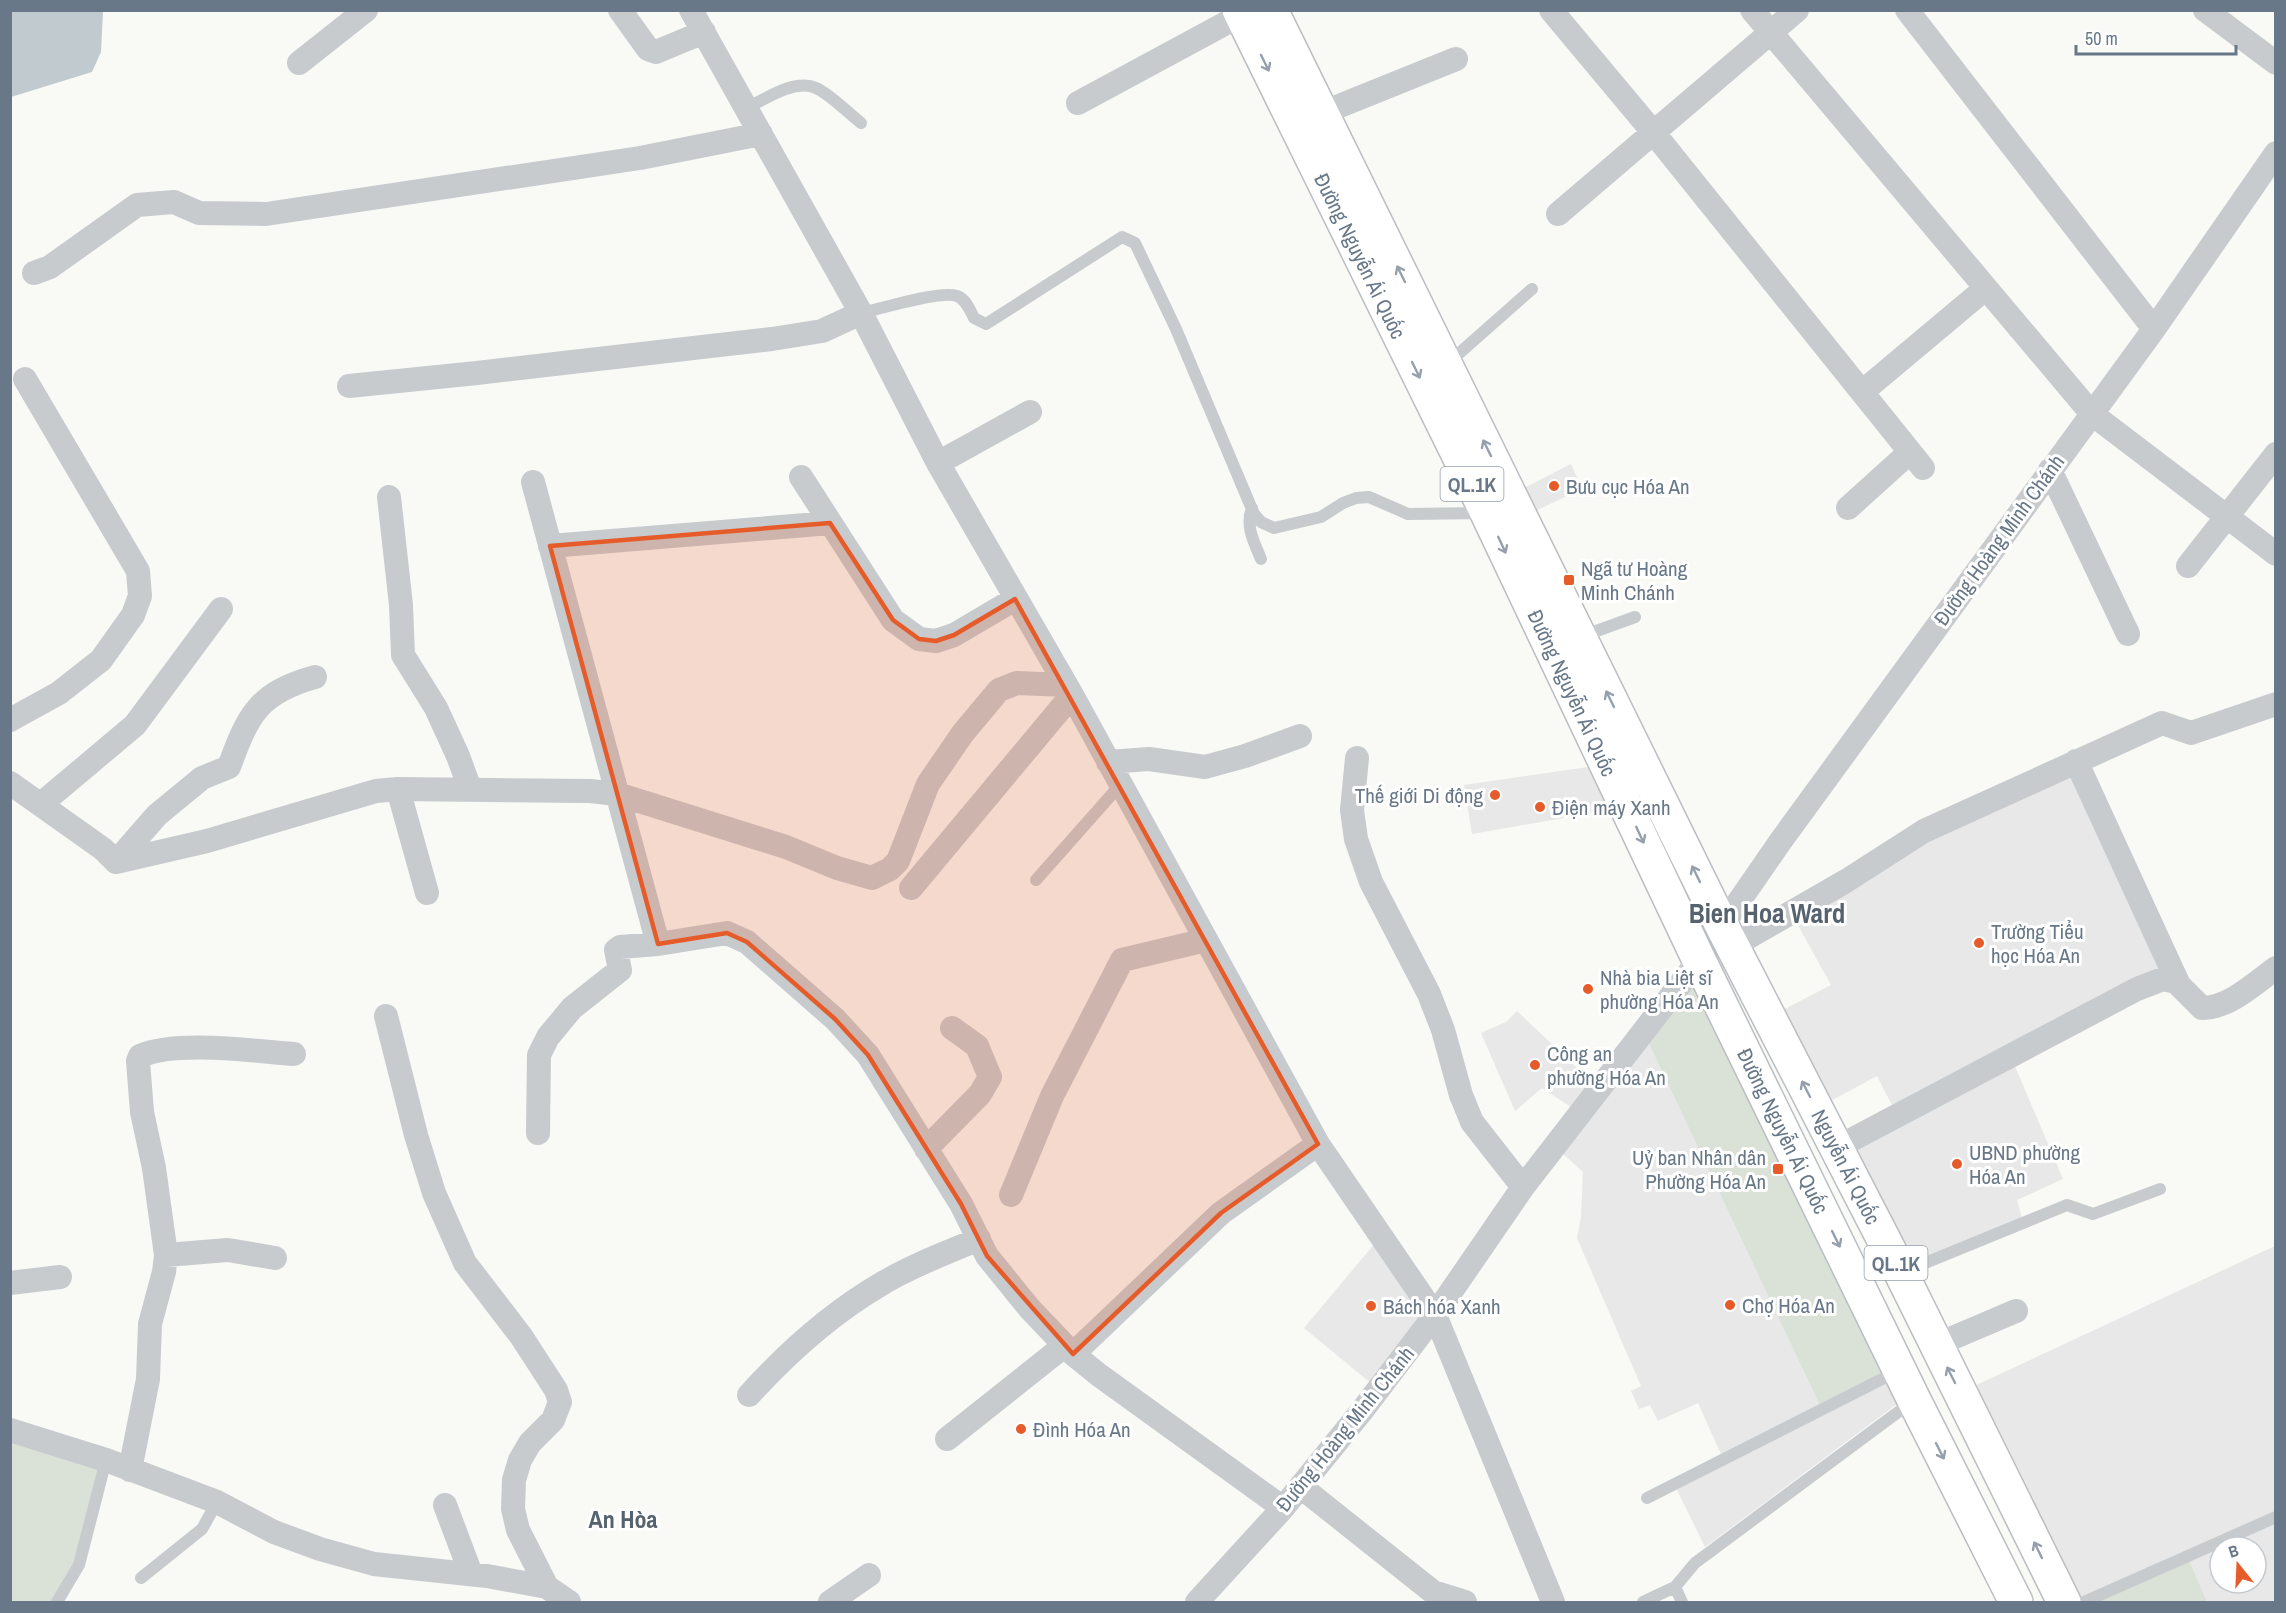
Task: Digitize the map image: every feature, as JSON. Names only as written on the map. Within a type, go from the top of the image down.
[{"type":"main road","name":"Đường Nguyễn Ái Quốc","points":[[1250,12],[1322,113],[1728,936]]},
{"type":"main road","name":"Đường Nguyễn Ái Quốc","points":[[1250,12],[1699,960],[1914,1400],[2016,1602]]},
{"type":"main road","points":[[1699,960],[1728,936]]},
{"type":"main road","name":"Nguyễn Ái Quốc","points":[[1728,936],[1901,1273],[2064,1602]]},
{"type":"street","points":[[299,63],[366,10]]},
{"type":"street","points":[[620,10],[648,49],[656,52],[704,32]]},
{"type":"street","points":[[691,10],[861,313],[938,463],[1069,690],[1318,1144],[1435,1315],[1553,1602]]},
{"type":"street","points":[[1551,10],[1653,132],[1916,460],[1848,508]]},
{"type":"street","points":[[1752,10],[2092,414],[2276,554]]},
{"type":"street","points":[[1558,214],[1797,10]]},
{"type":"street","points":[[2205,10],[2276,63]]},
{"type":"street","points":[[1078,103],[1250,12]]},
{"type":"street","points":[[1916,14],[2154,329]]},
{"type":"street","points":[[1322,113],[1456,59]]},
{"type":"street","points":[[34,273],[50,267],[137,205],[174,202],[199,213],[266,214],[640,158],[761,134]]},
{"type":"street","name":"Đường Hoàng Minh Chánh","points":[[1728,936],[1780,842],[2154,329],[2276,153]]},
{"type":"street","points":[[1862,392],[1986,288]]},
{"type":"street","points":[[349,386],[772,339],[822,331],[861,313]]},
{"type":"street","points":[[10,720],[58,693],[101,660],[133,615],[140,596],[138,572],[25,379]]},
{"type":"street","points":[[938,463],[1030,412]]},
{"type":"street","points":[[2188,566],[2276,454]]},
{"type":"street","points":[[2050,470],[2128,634]]},
{"type":"street","points":[[801,477],[893,620],[919,639],[936,641],[954,634],[1015,599]]},
{"type":"street","points":[[532,482],[658,944]]},
{"type":"street","points":[[389,497],[401,604],[403,655],[436,708],[470,789]]},
{"type":"street","points":[[550,546],[830,523]]},
{"type":"street","points":[[116,862],[103,849],[21,794],[135,725],[221,609]]},
{"type":"street","points":[[116,862],[157,815],[202,778],[229,767],[244,726],[266,699],[288,684],[315,677]]},
{"type":"street","points":[[116,862],[207,842],[376,792],[398,789],[590,790],[617,794],[786,847],[837,868],[872,878],[890,869],[898,861],[928,784],[963,733],[999,690],[1017,683],[1069,690]]},
{"type":"street","points":[[911,888],[1069,690]]},
{"type":"street","points":[[1728,936],[1846,880],[1924,831],[2162,723],[2192,733],[2276,704]]},
{"type":"street","points":[[1108,762],[1149,759],[1205,767],[1245,756],[1300,736]]},
{"type":"street","points":[[1357,758],[1352,810],[1356,839],[1371,882],[1429,994],[1443,1029],[1461,1095],[1472,1122],[1522,1186]]},
{"type":"street","points":[[2076,761],[2176,982],[2202,1008],[2214,1008],[2246,991],[2276,968]]},
{"type":"street","points":[[398,789],[428,893]]},
{"type":"street","points":[[538,1133],[539,1055],[548,1037],[572,1008],[620,970],[616,950],[620,947],[658,944],[727,933],[747,942],[835,1019],[868,1055],[961,1204],[994,1265],[1030,1309],[1069,1350],[1283,1508]]},
{"type":"street","points":[[1011,1195],[1052,1096],[1122,960],[1206,940]]},
{"type":"street","name":"Đường Hoàng Minh Chánh","points":[[1197,1602],[1301,1487],[1435,1315],[1522,1186],[1699,960]]},
{"type":"street","points":[[1836,1148],[2137,989],[2163,979],[2176,982]]},
{"type":"street","points":[[386,1016],[416,1135],[434,1193],[465,1263],[521,1336],[556,1390],[560,1402],[554,1420],[530,1443],[520,1460],[514,1480],[513,1509],[518,1530],[547,1587]]},
{"type":"street","points":[[926,1149],[980,1094],[990,1077],[976,1046],[952,1028]]},
{"type":"street","points":[[130,1470],[148,1379],[150,1324],[164,1272],[166,1255],[154,1168],[142,1112],[138,1061],[140,1056],[149,1052],[165,1050],[218,1048],[294,1054]]},
{"type":"street","points":[[947,1439],[1069,1350],[1221,1213],[1318,1144]]},
{"type":"street","points":[[749,1395],[773,1369],[842,1310],[883,1282],[979,1239]]},
{"type":"street","points":[[166,1255],[228,1250],[275,1258]]},
{"type":"street","points":[[10,1283],[60,1277]]},
{"type":"street","points":[[1936,1345],[2016,1311]]},
{"type":"street","points":[[10,1430],[105,1460],[217,1502],[274,1532],[374,1564],[471,1574],[547,1587],[569,1602]]},
{"type":"street","points":[[1301,1487],[1433,1592],[1465,1602]]},
{"type":"street","points":[[445,1506],[471,1574]]},
{"type":"street","points":[[830,1602],[869,1575]]},
{"type":"lane","points":[[745,109],[788,88],[806,86],[817,88],[861,123]]},
{"type":"lane","points":[[861,313],[944,294],[959,296],[969,306],[974,318],[986,324],[1122,237],[1135,243],[1176,329],[1254,514],[1261,522],[1274,528],[1321,517],[1343,503],[1356,498],[1369,497],[1408,514],[1487,513]]},
{"type":"lane","points":[[1446,365],[1532,289]]},
{"type":"lane","points":[[1252,508],[1248,519],[1249,529],[1261,560]]},
{"type":"lane","points":[[1579,637],[1635,617]]},
{"type":"lane","points":[[1036,880],[1121,784]]},
{"type":"lane","points":[[1901,1273],[2067,1205],[2093,1214],[2160,1189]]},
{"type":"lane","points":[[1647,1498],[1901,1370]]},
{"type":"lane","points":[[1643,1602],[1675,1587],[1695,1563],[1914,1400]]},
{"type":"lane","points":[[57,1602],[79,1565],[105,1460]]},
{"type":"lane","points":[[141,1578],[202,1529],[217,1502]]},
{"type":"lane","points":[[2084,1602],[2276,1516]]},
{"type":"lane","points":[[1675,1587],[1682,1602]]},
{"type":"highlighted area","points":[[830,523],[893,620],[919,639],[936,641],[954,635],[1015,599],[1318,1144],[1221,1213],[1073,1354],[987,1256],[961,1204],[868,1055],[835,1019],[747,942],[727,933],[658,944],[550,546]]},
{"type":"shaded area","points":[[11,10],[103,11],[101,52],[92,72],[11,97]]},
{"type":"shaded area","name":"Bưu cục Hóa An","points":[[1571,464],[1582,489],[1533,512],[1522,489]]},
{"type":"shaded area","name":"Điện máy Xanh","points":[[1595,766],[1615,809],[1472,834],[1464,785]]},
{"type":"shaded area","name":"Trường Tiểu học Hóa An","points":[[2073,772],[2163,971],[1895,1111],[1877,1076],[1827,1103],[1779,1012],[1831,985],[1795,920],[1927,837]]},
{"type":"shaded area","name":"Chợ Hóa An","points":[[1694,978],[1901,1401],[1705,1547],[1676,1488],[1725,1463],[1698,1403],[1658,1421],[1650,1405],[1639,1409],[1631,1391],[1641,1386],[1577,1238],[1581,1217],[1583,1172],[1560,1151]]},
{"type":"shaded area","points":[[1694,978],[1887,1371],[1820,1405],[1647,1039]]},
{"type":"shaded area","name":"Công an phường Hóa An","points":[[1517,1011],[1594,1084],[1574,1109],[1542,1088],[1515,1111],[1481,1033],[1506,1022]]},
{"type":"shaded area","name":"UBND phường Hóa An","points":[[2014,1064],[2063,1179],[2017,1200],[2022,1218],[1911,1263],[1850,1149]]},
{"type":"shaded area","name":"Bách hóa Xanh","points":[[1376,1242],[1426,1315],[1373,1385],[1304,1328]]},
{"type":"shaded area","points":[[2275,1246],[2275,1602],[2080,1602],[1972,1387]]},
{"type":"shaded area","points":[[10,1438],[99,1466],[75,1562],[52,1602],[11,1602]]},
{"type":"shaded area","points":[[2189,1561],[2207,1602],[2096,1602]]},
{"type":"place","name":"Bưu cục Hóa An","points":[[1554,486]]},
{"type":"place","name":"Ngã tư Hoàng Minh Chánh","points":[[1569,580]]},
{"type":"place","name":"Thế giới Di động","points":[[1495,795]]},
{"type":"place","name":"Điện máy Xanh","points":[[1540,807]]},
{"type":"place","name":"Trường Tiểu học Hóa An","points":[[1979,943]]},
{"type":"place","name":"Nhà bia Liệt sĩ phường Hóa An","points":[[1588,989]]},
{"type":"place","name":"Công an phường Hóa An","points":[[1535,1065]]},
{"type":"place","name":"UBND phường Hóa An","points":[[1957,1164]]},
{"type":"place","name":"Uỷ ban Nhân dân Phường Hóa An","points":[[1778,1169]]},
{"type":"place","name":"Chợ Hóa An","points":[[1730,1305]]},
{"type":"place","name":"Bách hóa Xanh","points":[[1371,1306]]},
{"type":"place","name":"Đình Hóa An","points":[[1021,1429]]},
{"type":"district","name":"Bien Hoa Ward","points":[[1767,913]]},
{"type":"district","name":"An Hòa","points":[[623,1519]]}]
